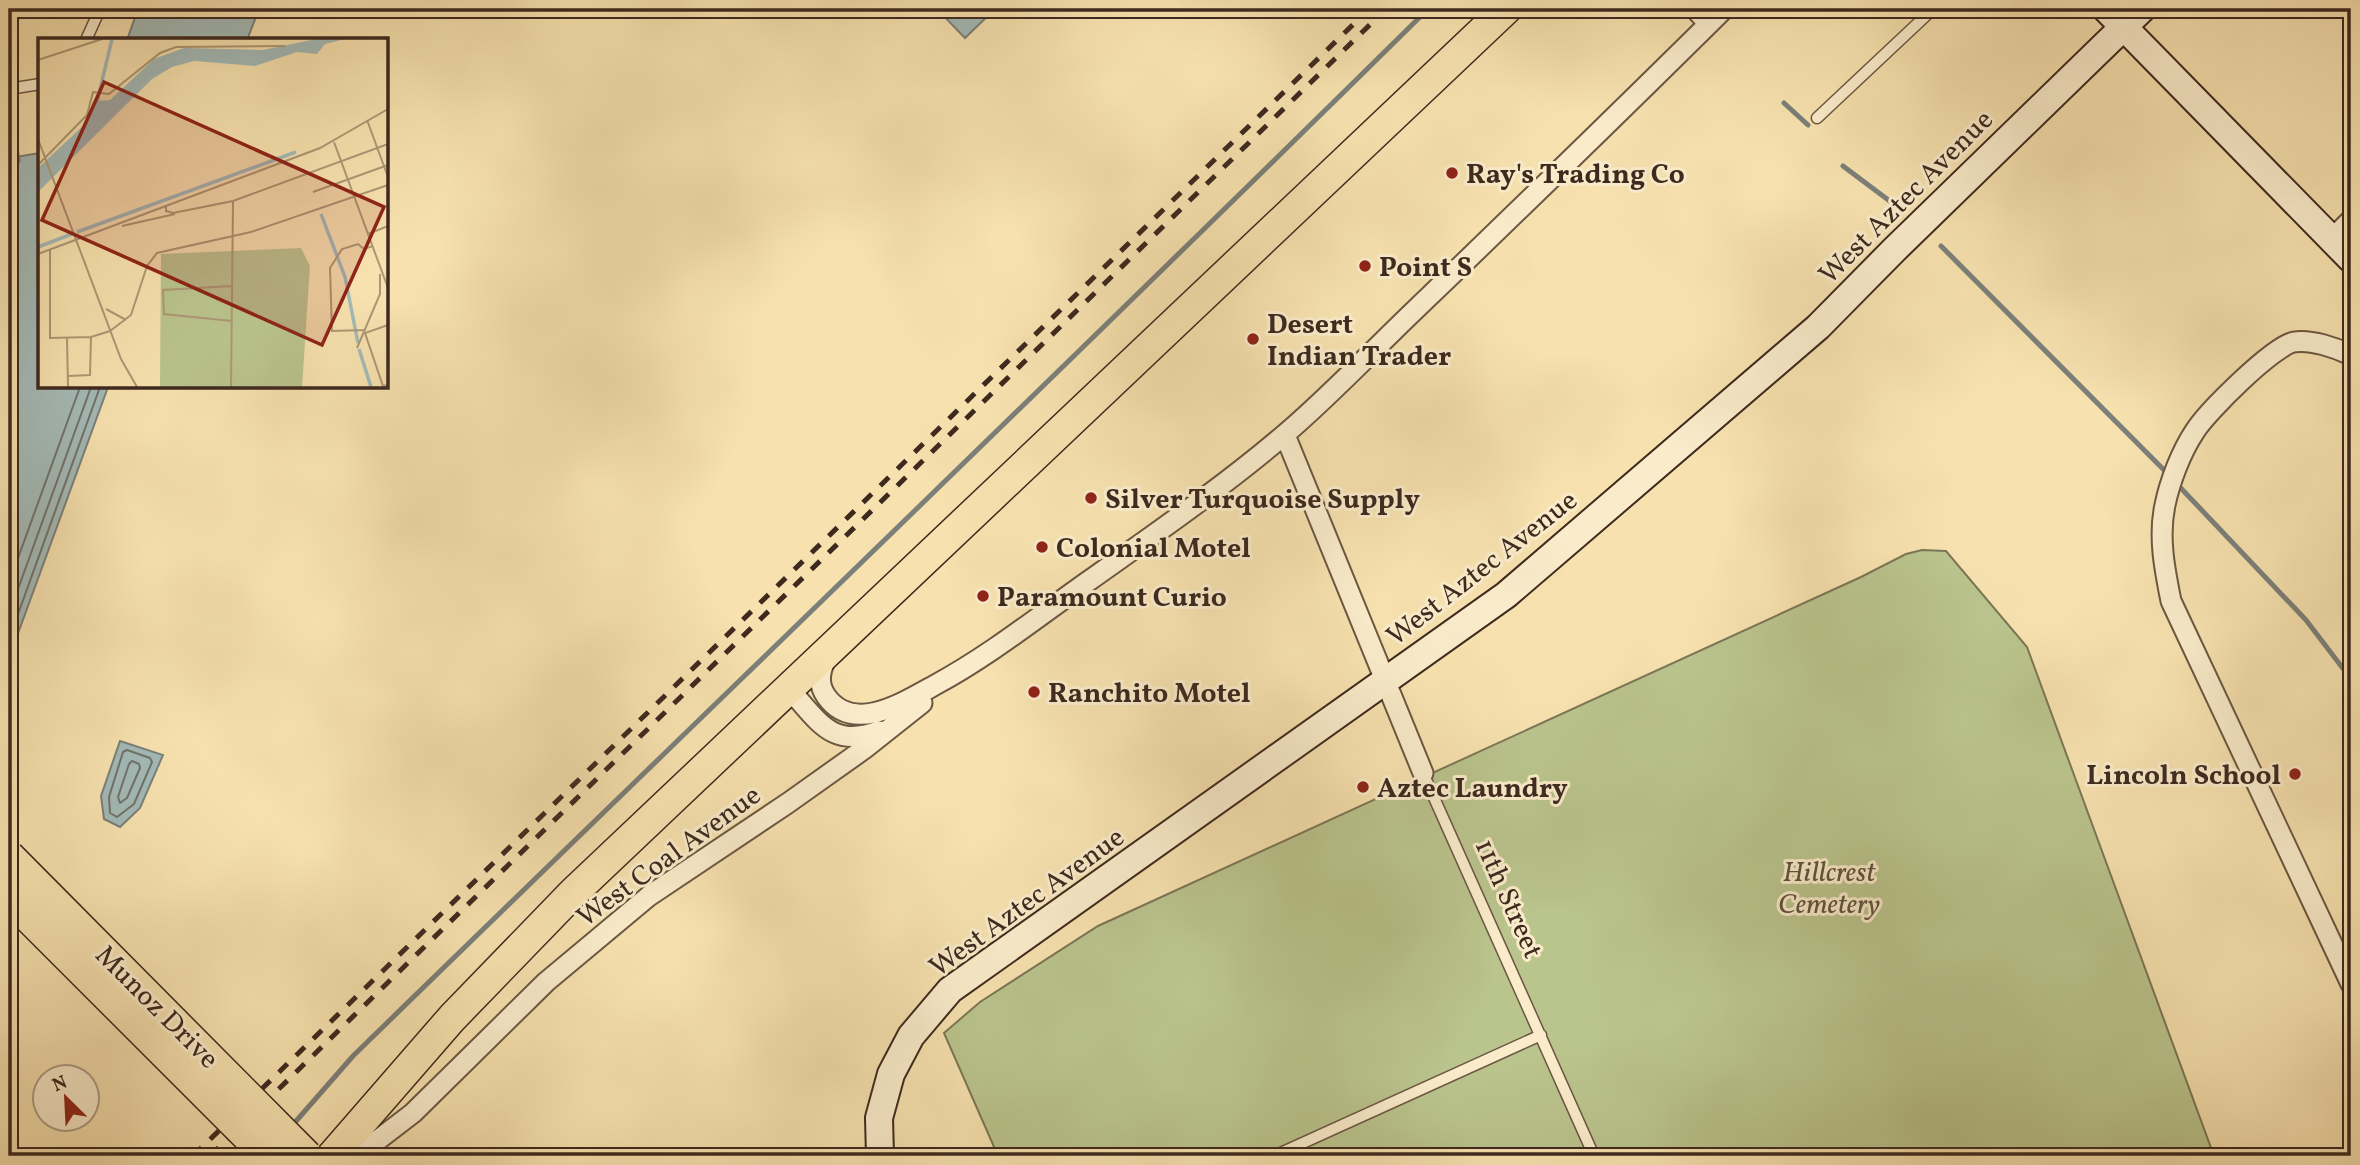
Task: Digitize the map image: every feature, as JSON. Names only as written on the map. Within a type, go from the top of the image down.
[{"type":"main road","points":[[332,1156],[452,1018],[573,893],[1506,9]]},
{"type":"main road","points":[[2124,15],[2351,259]]},
{"type":"main road","name":"West Aztec Avenue","points":[[880,1156],[879,1118],[891,1074],[911,1036],[950,990],[1506,595],[1818,327],[2124,15]]},
{"type":"main road","name":"Munoz Drive","points":[[9,856],[307,1156]]},
{"type":"main road","name":"Munoz Drive","points":[[9,898],[267,1156]]},
{"type":"street","points":[[1695,9],[1709,24]]},
{"type":"street","points":[[831,649],[821,667],[820,680],[822,690],[829,701],[841,711],[855,715],[896,706],[963,670],[1175,520],[1285,435],[1724,9]]},
{"type":"street","points":[[2332,239],[2351,220]]},
{"type":"street","points":[[2351,355],[2329,346],[2294,342],[2264,360],[2196,429],[2182,456],[2164,507],[2162,541],[2171,601],[2351,984]]},
{"type":"street","name":"11th Street","points":[[1285,435],[1423,773]]},
{"type":"street","name":"West Coal Avenue","points":[[357,1156],[413,1113],[546,982],[649,896],[788,803],[963,670]]},
{"type":"street","points":[[789,689],[821,724],[839,736],[861,738],[891,727]]},
{"type":"lane","points":[[87,38],[100,9]]},
{"type":"lane","points":[[1817,118],[1933,9]]},
{"type":"lane","points":[[9,89],[38,85]]},
{"type":"lane","name":"11th Street","points":[[1423,773],[1594,1156]]},
{"type":"lane","points":[[1274,1156],[1541,1035]]},
{"type":"green space","name":"Hillcrest Cemetery","points":[[1922,550],[1946,551],[2027,647],[2214,1156],[998,1156],[944,1033],[980,1002],[1098,926],[1906,554]]},
{"type":"water","points":[[138,9],[259,9],[248,38],[128,38]]},
{"type":"water","points":[[937,9],[995,9],[965,38]]},
{"type":"water","points":[[38,153],[38,388],[108,388],[9,658],[9,158]]},
{"type":"water","points":[[120,741],[163,755],[140,808],[120,827],[104,819],[101,796]]},
{"type":"waterway","points":[[290,1128],[353,1056],[1428,9]]},
{"type":"waterway","points":[[9,102],[18,161]]},
{"type":"waterway","points":[[1784,103],[1808,125]]},
{"type":"waterway","points":[[1843,166],[1903,211]]},
{"type":"waterway","points":[[1941,246],[2170,476]]},
{"type":"waterway","points":[[2176,483],[2306,620],[2351,679]]},
{"type":"railway","points":[[193,1156],[1369,9]]},
{"type":"railway","points":[[210,1156],[1386,9]]},
{"type":"place","name":"Ray's Trading Co","points":[[1452,173]]},
{"type":"place","name":"Point S","points":[[1365,266]]},
{"type":"place","name":"Desert Indian Trader","points":[[1253,339]]},
{"type":"place","name":"Silver Turquoise Supply","points":[[1091,498]]},
{"type":"place","name":"Colonial Motel","points":[[1042,547]]},
{"type":"place","name":"Paramount Curio","points":[[983,596]]},
{"type":"place","name":"Ranchito Motel","points":[[1034,692]]},
{"type":"place","name":"Lincoln School","points":[[2295,774]]},
{"type":"place","name":"Aztec Laundry","points":[[1363,787]]}]
